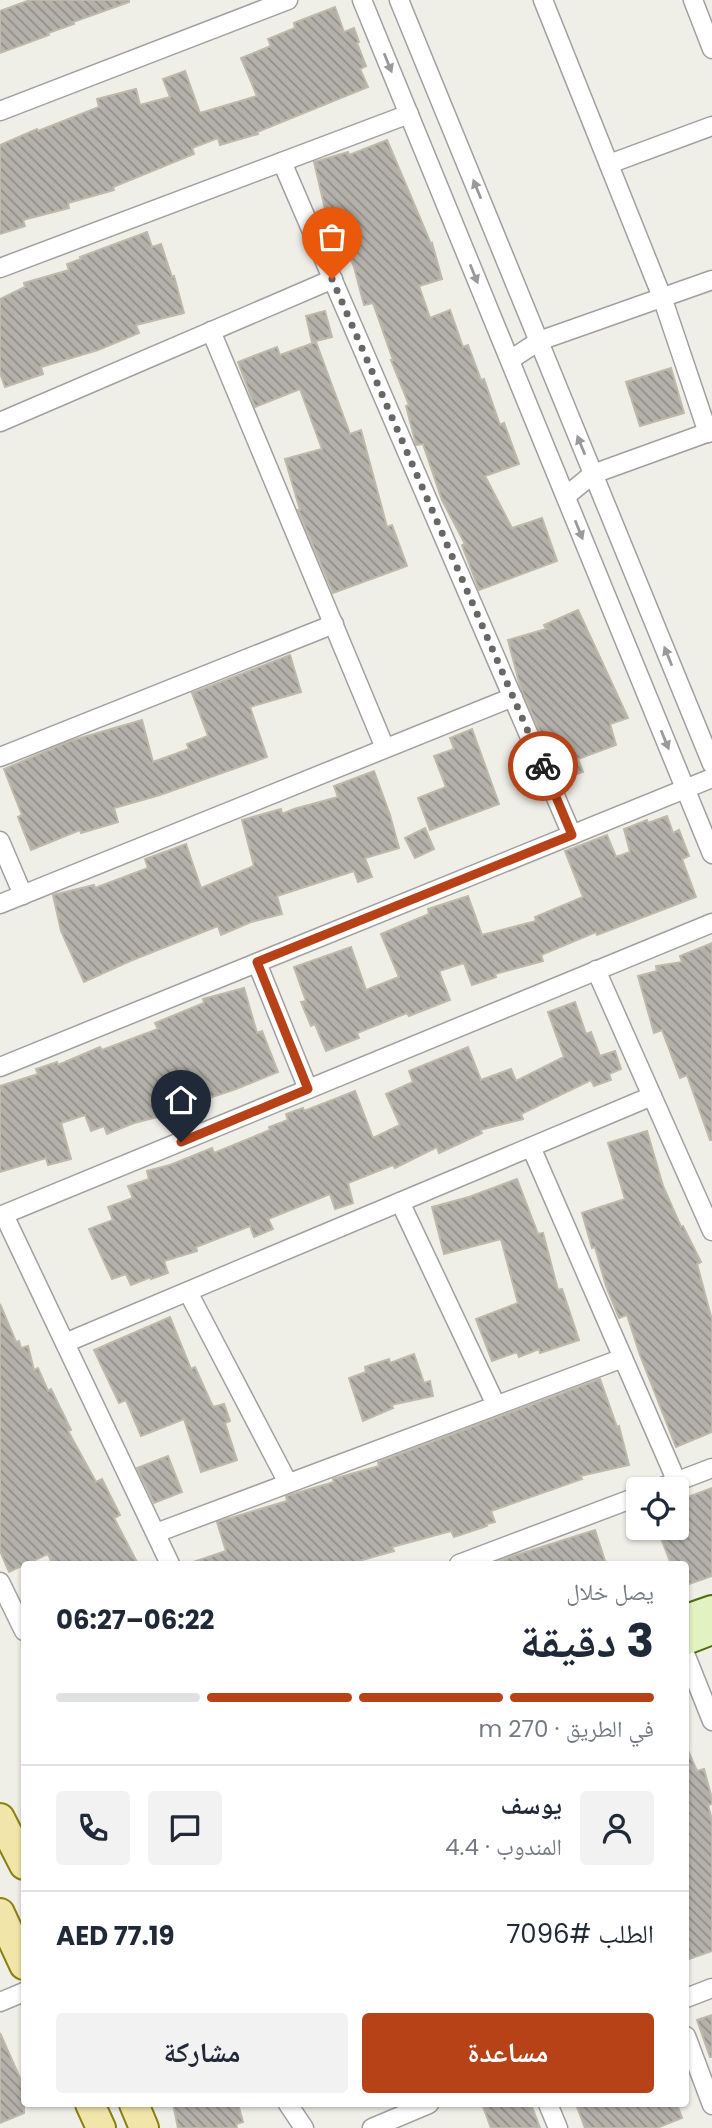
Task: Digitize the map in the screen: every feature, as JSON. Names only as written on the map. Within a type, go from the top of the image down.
[{"type":"main road","points":[[0,1818],[21,1853]]},
{"type":"main road","points":[[0,1913],[21,1958]]},
{"type":"main road","points":[[91,2107],[101,2128]]},
{"type":"main road","points":[[135,2107],[144,2128]]},
{"type":"street","points":[[0,111],[288,0]]},
{"type":"street","points":[[362,0],[712,854]]},
{"type":"street","points":[[399,0],[712,764]]},
{"type":"street","points":[[543,0],[662,297],[710,432],[593,474],[566,496]]},
{"type":"street","points":[[693,0],[712,49]]},
{"type":"street","points":[[0,268],[409,114]]},
{"type":"street","points":[[608,164],[712,126]]},
{"type":"street","points":[[282,162],[572,835]]},
{"type":"street","points":[[0,422],[332,279]]},
{"type":"street","points":[[510,360],[539,341],[712,280]]},
{"type":"street","points":[[211,331],[386,748]]},
{"type":"street","points":[[0,757],[334,624]]},
{"type":"street","points":[[0,904],[513,696]]},
{"type":"street","points":[[0,1067],[712,778]]},
{"type":"street","points":[[0,841],[23,895]]},
{"type":"street","points":[[169,1561],[2,1216],[712,923]]},
{"type":"street","points":[[257,962],[308,1089]]},
{"type":"street","points":[[596,970],[712,1231]]},
{"type":"street","points":[[65,1343],[652,1096]]},
{"type":"street","points":[[531,1147],[675,1477]]},
{"type":"street","points":[[400,1202],[496,1405]]},
{"type":"street","points":[[188,1292],[288,1483]]},
{"type":"street","points":[[156,1533],[623,1358]]},
{"type":"street","points":[[689,1477],[712,1468]]},
{"type":"street","points":[[467,1561],[626,1501]]},
{"type":"street","points":[[0,1582],[21,1625]]},
{"type":"street","points":[[689,1617],[712,1608]]},
{"type":"street","points":[[689,1640],[712,1631]]},
{"type":"street","points":[[689,1664],[712,1721]]},
{"type":"street","points":[[689,1997],[712,1988]]},
{"type":"street","points":[[0,2002],[21,1993]]},
{"type":"street","points":[[689,2044],[712,2105]]},
{"type":"street","points":[[290,2107],[304,2128]]},
{"type":"street","points":[[372,2128],[422,2107]]},
{"type":"street","points":[[549,2107],[558,2128]]},
{"type":"building","points":[[30,0],[129,2],[0,53],[0,11]]},
{"type":"building","points":[[335,7],[344,32],[354,28],[366,66],[360,69],[368,87],[257,132],[258,134],[220,145],[218,138],[192,148],[194,154],[113,187],[114,190],[68,203],[69,208],[23,220],[25,226],[0,234],[0,145],[99,107],[97,99],[136,89],[140,105],[170,97],[163,79],[185,71],[200,113],[257,96],[241,58],[271,46],[268,39],[295,28],[294,23]]},
{"type":"building","points":[[387,140],[432,243],[442,279],[419,286],[430,318],[450,310],[463,347],[468,345],[481,380],[484,379],[500,425],[504,423],[519,464],[485,476],[512,528],[542,518],[557,561],[479,590],[462,545],[465,544],[442,500],[423,444],[416,445],[406,406],[409,405],[373,303],[364,305],[354,267],[330,207],[325,209],[314,162],[348,152],[349,155]]},
{"type":"building","points":[[147,232],[152,247],[161,244],[172,277],[174,276],[184,313],[136,325],[139,333],[98,350],[41,367],[43,374],[5,387],[0,373],[0,299],[25,287],[24,283],[69,270],[67,264],[81,259],[80,257]]},
{"type":"building","points":[[325,311],[332,337],[312,342],[306,316]]},
{"type":"building","points":[[316,342],[350,434],[361,430],[387,527],[392,525],[407,566],[333,593],[298,510],[285,459],[322,449],[300,389],[255,407],[238,362],[277,347],[280,355]]},
{"type":"building","points":[[671,368],[684,413],[640,426],[626,382]]},
{"type":"building","points":[[578,610],[628,718],[610,724],[616,745],[578,759],[583,772],[568,777],[555,742],[546,746],[520,686],[508,640],[546,629],[544,625]]},
{"type":"building","points":[[290,655],[301,692],[250,707],[267,757],[160,795],[114,808],[118,822],[81,833],[80,830],[31,850],[18,817],[22,815],[4,769],[70,741],[142,720],[153,762],[189,749],[187,744],[208,736],[192,693]]},
{"type":"building","points":[[472,729],[499,804],[430,830],[418,798],[446,787],[434,756],[454,749],[450,738]]},
{"type":"building","points":[[374,771],[399,848],[365,858],[372,877],[358,882],[354,871],[277,896],[282,914],[251,922],[221,935],[218,926],[84,982],[61,931],[53,895],[94,885],[95,888],[148,868],[145,859],[186,844],[201,888],[254,866],[242,820],[281,809],[282,814],[338,797],[334,786]]},
{"type":"building","points":[[667,816],[673,833],[679,830],[689,856],[682,859],[696,897],[597,935],[596,932],[541,955],[543,961],[495,974],[496,977],[472,985],[464,963],[439,971],[450,1000],[409,1016],[407,1013],[357,1033],[359,1038],[326,1051],[315,1024],[311,1026],[301,1002],[306,1001],[294,967],[351,947],[366,990],[399,977],[381,934],[429,914],[428,909],[468,896],[482,935],[536,921],[535,917],[583,897],[565,851],[607,835],[616,857],[630,852],[624,829]]},
{"type":"building","points":[[425,828],[434,849],[415,858],[405,838]]},
{"type":"building","points":[[712,943],[710,1140],[687,1075],[680,1078],[662,1030],[654,1033],[638,976],[657,971],[656,966],[682,962],[680,956]]},
{"type":"building","points":[[244,988],[257,1033],[262,1031],[278,1072],[176,1109],[177,1112],[134,1123],[107,1134],[104,1126],[91,1131],[85,1115],[61,1123],[71,1159],[48,1165],[46,1158],[0,1172],[0,1086],[38,1074],[36,1069],[57,1062],[58,1065],[100,1047],[102,1050],[158,1029],[155,1023],[204,1003],[203,999]]},
{"type":"building","points":[[575,1002],[586,1034],[591,1032],[600,1056],[615,1051],[621,1069],[609,1074],[611,1080],[594,1086],[591,1080],[521,1114],[523,1119],[480,1130],[482,1133],[439,1153],[437,1147],[395,1168],[393,1165],[348,1183],[353,1203],[335,1209],[330,1194],[268,1219],[273,1229],[254,1237],[250,1226],[196,1247],[197,1251],[164,1261],[168,1273],[131,1285],[126,1274],[112,1279],[89,1229],[113,1220],[108,1207],[133,1198],[128,1186],[149,1179],[147,1171],[212,1148],[214,1153],[270,1130],[269,1127],[288,1120],[286,1114],[303,1108],[304,1111],[355,1091],[373,1138],[400,1125],[386,1094],[413,1082],[409,1071],[468,1047],[481,1080],[511,1069],[516,1081],[564,1057],[548,1012]]},
{"type":"building","points":[[647,1131],[663,1186],[681,1227],[683,1226],[701,1262],[697,1264],[712,1320],[712,1432],[676,1447],[627,1315],[619,1318],[606,1286],[582,1213],[625,1199],[608,1143]]},
{"type":"building","points":[[517,1179],[538,1234],[543,1233],[558,1290],[562,1289],[579,1340],[540,1353],[539,1349],[519,1357],[517,1352],[492,1361],[476,1319],[518,1303],[501,1239],[444,1254],[432,1207]]},
{"type":"building","points":[[0,1304],[16,1342],[19,1341],[21,1348],[28,1346],[34,1370],[38,1368],[48,1391],[51,1389],[71,1430],[68,1431],[96,1482],[102,1479],[120,1515],[114,1518],[136,1561],[51,1561],[48,1554],[33,1561],[21,1561],[21,1566],[9,1572],[0,1551]]},
{"type":"building","points":[[170,1317],[191,1369],[195,1367],[213,1407],[224,1404],[230,1421],[225,1423],[237,1460],[201,1472],[184,1419],[141,1436],[126,1400],[119,1403],[94,1350]]},
{"type":"building","points":[[414,1354],[424,1383],[430,1381],[433,1396],[391,1405],[393,1408],[363,1421],[349,1378],[366,1372],[365,1367],[389,1359],[390,1363]]},
{"type":"building","points":[[600,1379],[617,1427],[619,1426],[629,1465],[580,1476],[582,1479],[491,1511],[495,1522],[486,1524],[487,1526],[454,1537],[451,1531],[392,1547],[394,1551],[359,1561],[196,1561],[226,1551],[217,1522],[287,1501],[286,1496],[379,1466],[378,1462]]},
{"type":"building","points":[[168,1456],[182,1492],[154,1503],[137,1468]]},
{"type":"building","points":[[712,1488],[712,1576],[689,1584],[689,1561],[670,1561],[662,1540],[689,1540],[689,1497]]},
{"type":"building","points":[[595,1530],[605,1561],[500,1561]]},
{"type":"building","points":[[689,1753],[697,1771],[704,1769],[712,1799],[712,1804],[708,1805],[712,1820],[712,1951],[689,1959]]},
{"type":"building","points":[[712,2015],[712,2057],[710,2057],[697,2020]]},
{"type":"building","points":[[0,2033],[21,2080],[21,2107],[24,2107],[24,2113],[0,2123]]},
{"type":"building","points":[[174,2107],[239,2107],[243,2122],[236,2124],[237,2128],[178,2128]]},
{"type":"building","points":[[483,2107],[532,2107],[540,2128],[491,2128]]},
{"type":"building","points":[[577,2107],[678,2107],[682,2118],[657,2128],[585,2128]]},
{"type":"way so far","points":[[332,279],[543,766]]},
{"type":"route","points":[[181,1142],[308,1089],[257,962],[572,835],[543,766]]}]
